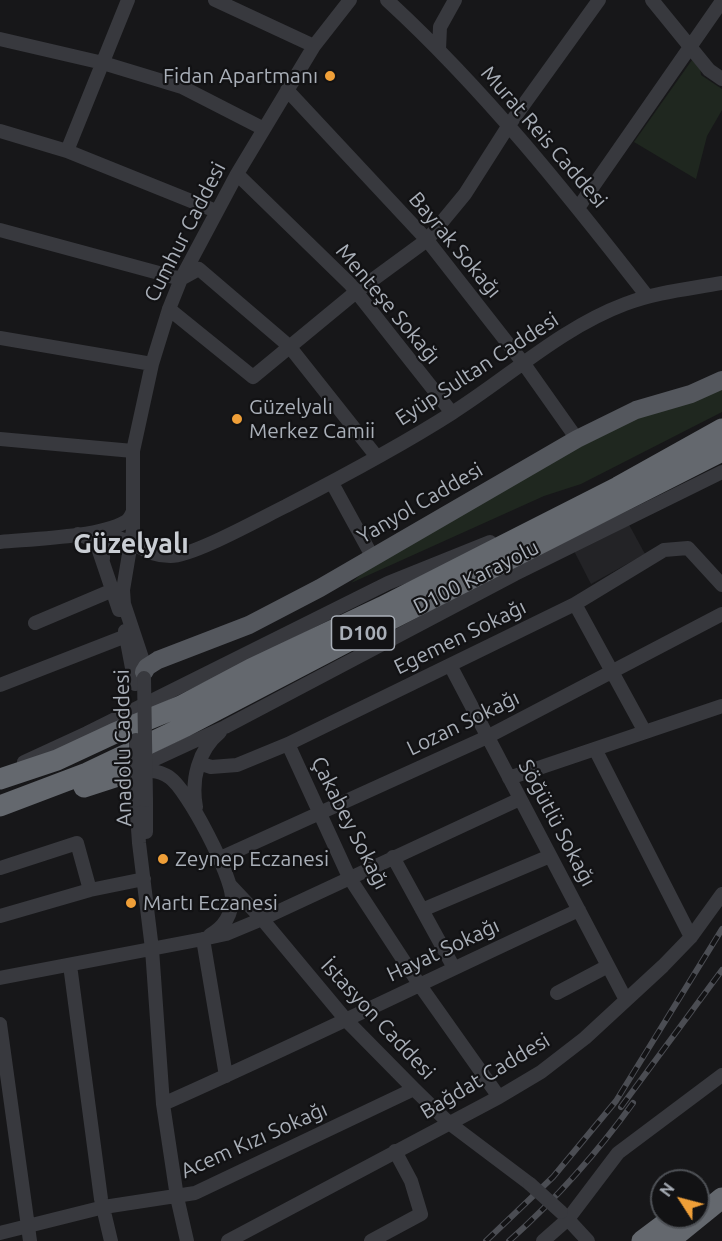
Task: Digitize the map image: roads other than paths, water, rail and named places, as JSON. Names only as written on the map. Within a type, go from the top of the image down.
[{"type":"highway","name":"D100 Karayolu","points":[[0,779],[57,760],[181,706],[251,669],[382,607],[575,508],[722,429]]},
{"type":"highway","name":"D100 Karayolu","points":[[0,806],[87,773],[186,726],[722,451]]},
{"type":"highway","points":[[0,812],[124,774]]},
{"type":"highway","points":[[669,1241],[722,1198]]},
{"type":"highway","points":[[642,1241],[658,1229]]},
{"type":"main road","name":"Yanyol Caddesi","points":[[141,678],[147,667],[158,660],[249,625],[320,588],[577,438],[636,410],[691,394],[722,380]]},
{"type":"street","points":[[68,151],[128,0]]},
{"type":"street","points":[[215,0],[314,46]]},
{"type":"street","name":"Cumhur Caddesi","points":[[133,511],[133,450],[152,364],[180,279],[216,211],[287,90],[314,46],[350,0]]},
{"type":"street","name":"Murat Reis Caddesi","points":[[387,0],[439,50],[509,125],[579,207],[647,296]]},
{"type":"street","points":[[439,50],[440,27],[454,0]]},
{"type":"street","points":[[169,309],[253,377],[356,292],[427,240],[465,194],[509,125],[599,0]]},
{"type":"street","points":[[652,0],[709,70],[722,79]]},
{"type":"street","points":[[579,207],[722,1]]},
{"type":"street","points":[[0,39],[103,63],[182,87],[264,129]]},
{"type":"street","name":"Bayrak Sokağı","points":[[287,90],[427,240],[524,364],[577,438]]},
{"type":"street","points":[[0,131],[68,151],[216,211]]},
{"type":"street","name":"Menteşe Sokağı","points":[[237,174],[356,292],[452,413]]},
{"type":"street","points":[[0,230],[180,279],[199,269],[290,346],[377,457]]},
{"type":"street","name":"Eyüp Sultan Caddesi","points":[[128,544],[163,556],[173,556],[233,532],[332,483],[452,413],[546,348],[594,319],[647,296],[722,283]]},
{"type":"street","points":[[0,338],[152,364]]},
{"type":"street","points":[[0,439],[133,450]]},
{"type":"street","points":[[124,774],[225,727],[485,590],[722,472]]},
{"type":"street","points":[[332,483],[372,556]]},
{"type":"street","points":[[0,773],[87,733],[388,583],[575,508]]},
{"type":"street","points":[[0,542],[78,534],[117,526],[126,522],[133,511]]},
{"type":"street","name":"Anadolu Caddesi","points":[[133,511],[123,597],[143,661],[139,843],[152,949],[163,1104],[177,1197],[187,1241]]},
{"type":"street","name":"Anadolu Caddesi","points":[[78,534],[93,540],[98,545],[141,678]]},
{"type":"street","points":[[103,558],[108,540],[116,537],[128,544]]},
{"type":"street","name":"Egemen Sokağı","points":[[199,763],[212,767],[237,765],[288,744],[575,604],[664,550],[688,548],[717,568],[722,585]]},
{"type":"street","points":[[35,624],[113,590]]},
{"type":"street","points":[[575,604],[645,732]]},
{"type":"street","name":"Lozan Sokağı","points":[[218,859],[487,736],[722,614]]},
{"type":"street","points":[[0,685],[126,636]]},
{"type":"street","name":"Söğütlü Sokağı","points":[[450,665],[626,1000]]},
{"type":"street","points":[[509,778],[722,706]]},
{"type":"street","points":[[198,818],[194,786],[199,763],[207,746],[225,727]]},
{"type":"street","name":"Çakabey Sokağı","points":[[288,744],[350,877],[419,984],[499,1097]]},
{"type":"street","points":[[595,749],[692,937]]},
{"type":"street","name":"İstasyon Caddesi","points":[[124,774],[151,771],[169,777],[183,791],[218,859],[230,885],[232,899],[230,914],[218,931],[203,939]]},
{"type":"street","points":[[0,978],[226,933],[262,919],[520,800]]},
{"type":"street","points":[[0,868],[77,843],[90,890]]},
{"type":"street","points":[[422,910],[550,856]]},
{"type":"street","points":[[393,857],[454,968]]},
{"type":"street","points":[[0,916],[90,890],[144,879]]},
{"type":"street","name":"İstasyon Caddesi","points":[[230,885],[262,919],[347,1021],[414,1089],[449,1123],[530,1184],[588,1241]]},
{"type":"street","name":"Bağdat Caddesi","points":[[228,1241],[499,1097],[541,1072],[585,1038],[692,937],[722,894]]},
{"type":"street","name":"Hayat Sokağı","points":[[163,1104],[347,1021],[419,984],[579,910]]},
{"type":"street","points":[[203,939],[226,1076]]},
{"type":"street","points":[[70,965],[101,1199],[111,1241]]},
{"type":"street","points":[[557,993],[608,966]]},
{"type":"street","points":[[0,1024],[30,1241]]},
{"type":"street","points":[[543,1241],[618,1153],[722,1075]]},
{"type":"street","name":"Acem Kızı Sokağı","points":[[0,1233],[104,1207],[195,1193],[414,1089]]},
{"type":"street","points":[[371,1241],[421,1214],[411,1181],[395,1151]]},
{"type":"railway","points":[[486,1241],[553,1177],[616,1101],[722,929]]},
{"type":"railway","points":[[621,1107],[722,970]]},
{"type":"railway","points":[[509,1241],[575,1175],[633,1103]]},
{"type":"place","name":"Fidan Apartmanı","points":[[330,76]]},
{"type":"place","name":"Güzelyalı Merkez Camii","points":[[237,419]]},
{"type":"place","name":"Zeynep Eczanesi","points":[[163,859]]},
{"type":"place","name":"Martı Eczanesi","points":[[131,903]]},
{"type":"district","name":"Güzelyalı","points":[[131,544]]}]
